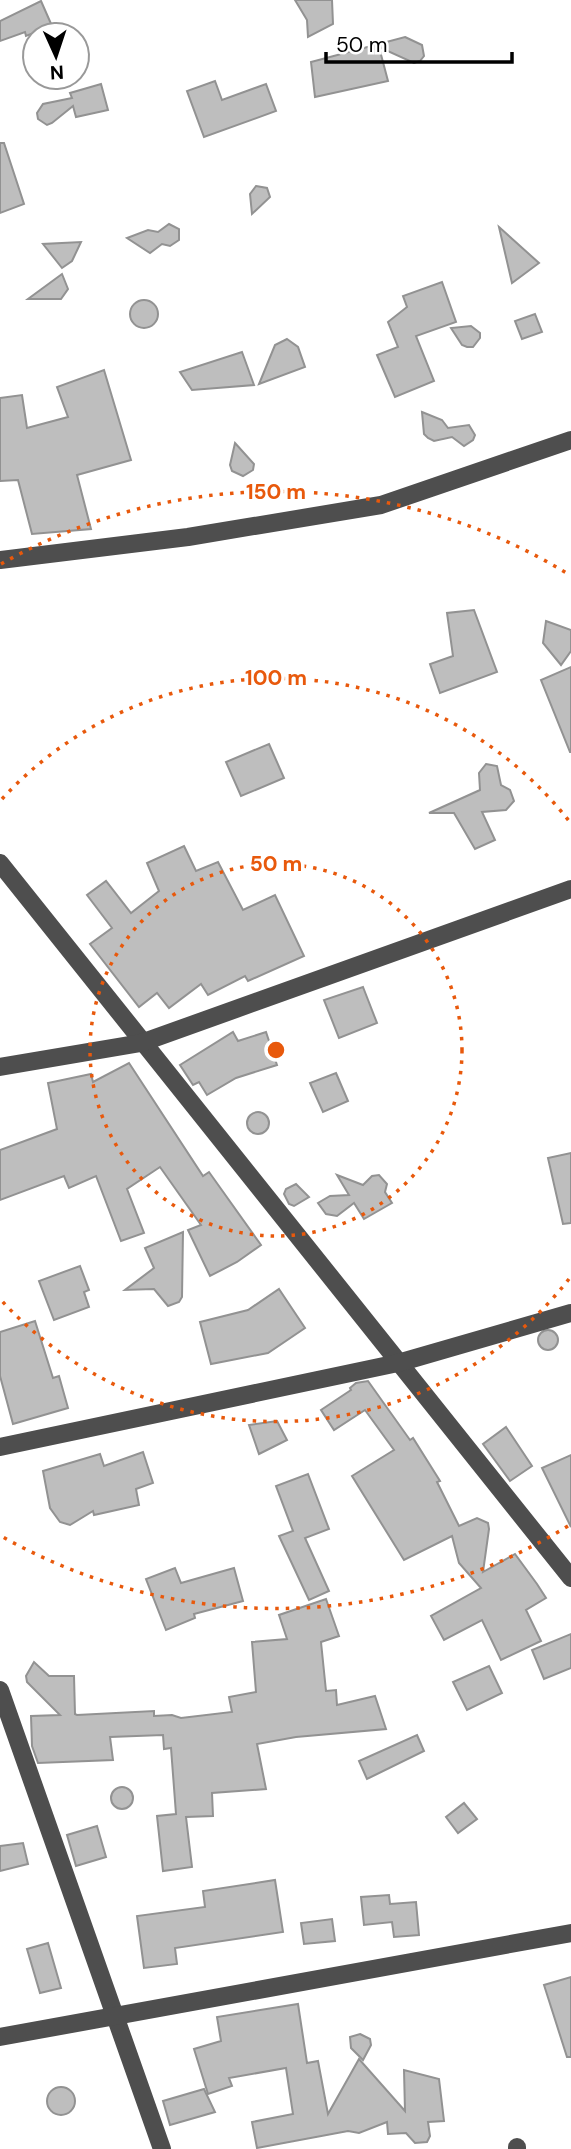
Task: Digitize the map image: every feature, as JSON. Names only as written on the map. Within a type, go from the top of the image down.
[{"type":"street","points":[[0,561],[188,537],[381,505],[571,440]]},
{"type":"street","points":[[0,863],[141,1043],[571,1578]]},
{"type":"street","points":[[0,1068],[141,1043],[571,889]]},
{"type":"street","points":[[0,1447],[398,1363],[571,1314]]},
{"type":"street","points":[[0,1689],[162,2149]]},
{"type":"street","points":[[0,2037],[571,1934]]},
{"type":"building","points":[[295,0],[332,0],[333,24],[308,37],[307,20]]},
{"type":"building","points":[[41,1],[50,21],[21,21],[21,33],[0,41],[0,21]]},
{"type":"building","points":[[405,37],[422,45],[424,56],[420,61],[414,63],[379,47],[388,81],[315,97],[311,62]]},
{"type":"building","points":[[215,81],[222,100],[266,84],[276,111],[204,137],[187,91]]},
{"type":"building","points":[[101,84],[108,110],[76,117],[73,106],[47,125],[38,119],[37,113],[43,104],[72,98],[70,93],[91,91],[91,87]]},
{"type":"building","points":[[0,143],[4,143],[24,204],[0,213]]},
{"type":"building","points":[[256,186],[267,188],[270,197],[252,214],[250,194]]},
{"type":"building","points":[[169,224],[179,229],[179,240],[170,246],[162,244],[150,253],[127,238],[148,230],[158,232]]},
{"type":"building","points":[[499,227],[539,263],[512,283]]},
{"type":"building","points":[[81,242],[72,261],[62,268],[43,244]]},
{"type":"building","points":[[62,274],[68,289],[61,299],[28,299]]},
{"type":"building","points":[[442,282],[456,322],[416,336],[434,381],[395,397],[377,355],[398,347],[388,322],[407,307],[403,296]]},
{"type":"building","points":[[144,300],[154,304],[158,314],[154,324],[144,328],[134,324],[130,314],[134,304]]},
{"type":"building","points":[[535,314],[542,332],[522,339],[515,321]]},
{"type":"building","points":[[471,326],[480,333],[480,338],[473,347],[467,347],[462,345],[451,328]]},
{"type":"building","points":[[287,339],[298,347],[305,367],[259,384],[275,345]]},
{"type":"building","points":[[242,352],[254,385],[192,390],[180,372]]},
{"type":"building","points":[[104,370],[131,460],[77,475],[91,529],[32,534],[18,480],[0,481],[0,398],[22,395],[27,428],[68,417],[57,387]]},
{"type":"building","points":[[422,412],[442,420],[448,428],[469,425],[475,435],[473,440],[464,446],[452,437],[434,441],[428,438],[424,434]]},
{"type":"building","points":[[235,443],[254,464],[253,470],[243,476],[232,471],[230,465]]},
{"type":"building","points":[[474,610],[497,672],[440,693],[430,664],[453,656],[447,613]]},
{"type":"building","points":[[546,621],[571,630],[571,651],[561,665],[543,643]]},
{"type":"building","points":[[571,667],[571,752],[570,752],[541,680]]},
{"type":"building","points":[[269,744],[284,778],[241,796],[226,762]]},
{"type":"building","points":[[486,764],[497,766],[501,785],[510,790],[514,801],[506,810],[482,812],[495,840],[475,849],[454,813],[429,813],[480,790],[479,773]]},
{"type":"building","points":[[184,846],[196,871],[218,862],[243,910],[275,895],[304,956],[248,981],[245,976],[208,995],[201,984],[169,1008],[157,993],[139,1007],[90,944],[112,928],[87,895],[106,881],[131,913],[159,891],[147,863]]},
{"type":"building","points":[[363,987],[377,1023],[339,1038],[324,1000]]},
{"type":"building","points":[[233,1032],[238,1041],[266,1032],[277,1065],[236,1078],[207,1095],[199,1082],[193,1085],[180,1065]]},
{"type":"building","points":[[129,1063],[203,1176],[209,1172],[261,1245],[210,1276],[188,1230],[201,1225],[160,1167],[127,1189],[144,1233],[121,1241],[96,1176],[69,1188],[64,1176],[0,1200],[0,1150],[57,1129],[48,1083],[91,1074],[93,1082]]},
{"type":"building","points":[[336,1073],[348,1101],[323,1112],[310,1083]]},
{"type":"building","points":[[258,1112],[266,1115],[269,1123],[266,1131],[258,1134],[250,1131],[247,1123],[250,1115]]},
{"type":"building","points":[[571,1153],[571,1223],[563,1224],[548,1158]]},
{"type":"building","points":[[337,1175],[363,1185],[372,1176],[379,1175],[387,1184],[385,1192],[392,1203],[364,1219],[354,1203],[337,1216],[326,1214],[318,1203],[330,1196],[349,1195]]},
{"type":"building","points":[[296,1184],[309,1197],[294,1206],[289,1204],[284,1194],[286,1189]]},
{"type":"building","points":[[183,1232],[182,1297],[179,1302],[168,1306],[154,1289],[125,1290],[154,1268],[145,1248]]},
{"type":"building","points":[[80,1266],[89,1290],[84,1292],[89,1307],[54,1320],[39,1281]]},
{"type":"building","points":[[279,1289],[305,1328],[268,1353],[211,1364],[200,1322],[248,1310]]},
{"type":"building","points":[[35,1321],[53,1378],[59,1376],[68,1408],[13,1424],[0,1376],[0,1332]]},
{"type":"building","points":[[548,1330],[555,1333],[558,1340],[555,1347],[548,1350],[541,1347],[538,1340],[541,1333]]},
{"type":"building","points":[[368,1381],[410,1440],[413,1438],[440,1481],[437,1482],[459,1526],[477,1518],[488,1523],[483,1572],[515,1554],[537,1584],[546,1598],[526,1610],[541,1641],[501,1660],[482,1620],[444,1640],[431,1616],[481,1588],[459,1563],[452,1536],[404,1560],[352,1476],[394,1450],[365,1410],[334,1430],[321,1410],[351,1390],[356,1383]]},
{"type":"building","points":[[277,1421],[287,1440],[259,1454],[249,1425]]},
{"type":"building","points":[[506,1427],[532,1466],[510,1481],[483,1444]]},
{"type":"building","points":[[143,1452],[153,1483],[136,1489],[139,1505],[94,1515],[93,1511],[70,1525],[60,1522],[50,1508],[43,1471],[100,1454],[104,1466]]},
{"type":"building","points":[[571,1455],[571,1527],[542,1468]]},
{"type":"building","points":[[308,1474],[329,1529],[305,1538],[329,1591],[309,1600],[279,1536],[293,1531],[276,1486]]},
{"type":"building","points":[[175,1568],[181,1583],[234,1568],[243,1601],[194,1614],[195,1618],[166,1630],[146,1579]]},
{"type":"building","points":[[326,1599],[339,1636],[321,1642],[326,1691],[336,1690],[337,1705],[375,1696],[386,1729],[296,1737],[257,1744],[266,1789],[212,1793],[213,1816],[186,1817],[192,1867],[163,1871],[157,1816],[176,1814],[171,1748],[164,1749],[163,1735],[110,1737],[113,1760],[38,1763],[32,1746],[31,1716],[60,1715],[27,1682],[26,1676],[34,1662],[49,1676],[74,1676],[77,1715],[154,1711],[154,1716],[172,1715],[181,1718],[232,1712],[229,1697],[256,1692],[252,1642],[287,1639],[279,1615]]},
{"type":"building","points":[[571,1634],[571,1668],[544,1679],[532,1650]]},
{"type":"building","points":[[489,1666],[502,1693],[467,1710],[453,1682]]},
{"type":"building","points":[[417,1735],[424,1751],[367,1779],[359,1761]]},
{"type":"building","points":[[122,1787],[130,1790],[133,1798],[130,1806],[122,1809],[114,1806],[111,1798],[114,1790]]},
{"type":"building","points":[[464,1803],[477,1819],[458,1833],[446,1817]]},
{"type":"building","points":[[97,1826],[106,1857],[76,1866],[67,1835]]},
{"type":"building","points":[[23,1843],[28,1864],[0,1871],[0,1846]]},
{"type":"building","points":[[275,1880],[283,1932],[175,1948],[177,1964],[144,1968],[137,1916],[205,1907],[203,1891]]},
{"type":"building","points":[[389,1895],[390,1904],[416,1902],[419,1935],[394,1937],[392,1922],[364,1925],[361,1897]]},
{"type":"building","points":[[332,1919],[335,1941],[304,1944],[301,1923]]},
{"type":"building","points":[[48,1943],[61,1988],[40,1993],[27,1949]]},
{"type":"building","points":[[571,1977],[571,2057],[567,2057],[544,1985]]},
{"type":"building","points":[[298,2004],[307,2063],[318,2061],[328,2114],[359,2059],[405,2111],[404,2070],[439,2079],[444,2121],[428,2122],[430,2136],[427,2142],[415,2143],[406,2133],[388,2134],[387,2122],[359,2133],[348,2131],[257,2148],[252,2122],[293,2114],[286,2068],[229,2078],[232,2086],[208,2094],[194,2049],[221,2041],[217,2017]]},
{"type":"building","points":[[360,2034],[370,2039],[371,2045],[363,2060],[351,2048],[350,2037]]},
{"type":"building","points":[[61,2087],[71,2091],[75,2101],[71,2111],[61,2115],[51,2111],[47,2101],[51,2091]]},
{"type":"building","points":[[204,2089],[215,2112],[170,2125],[163,2101]]}]
